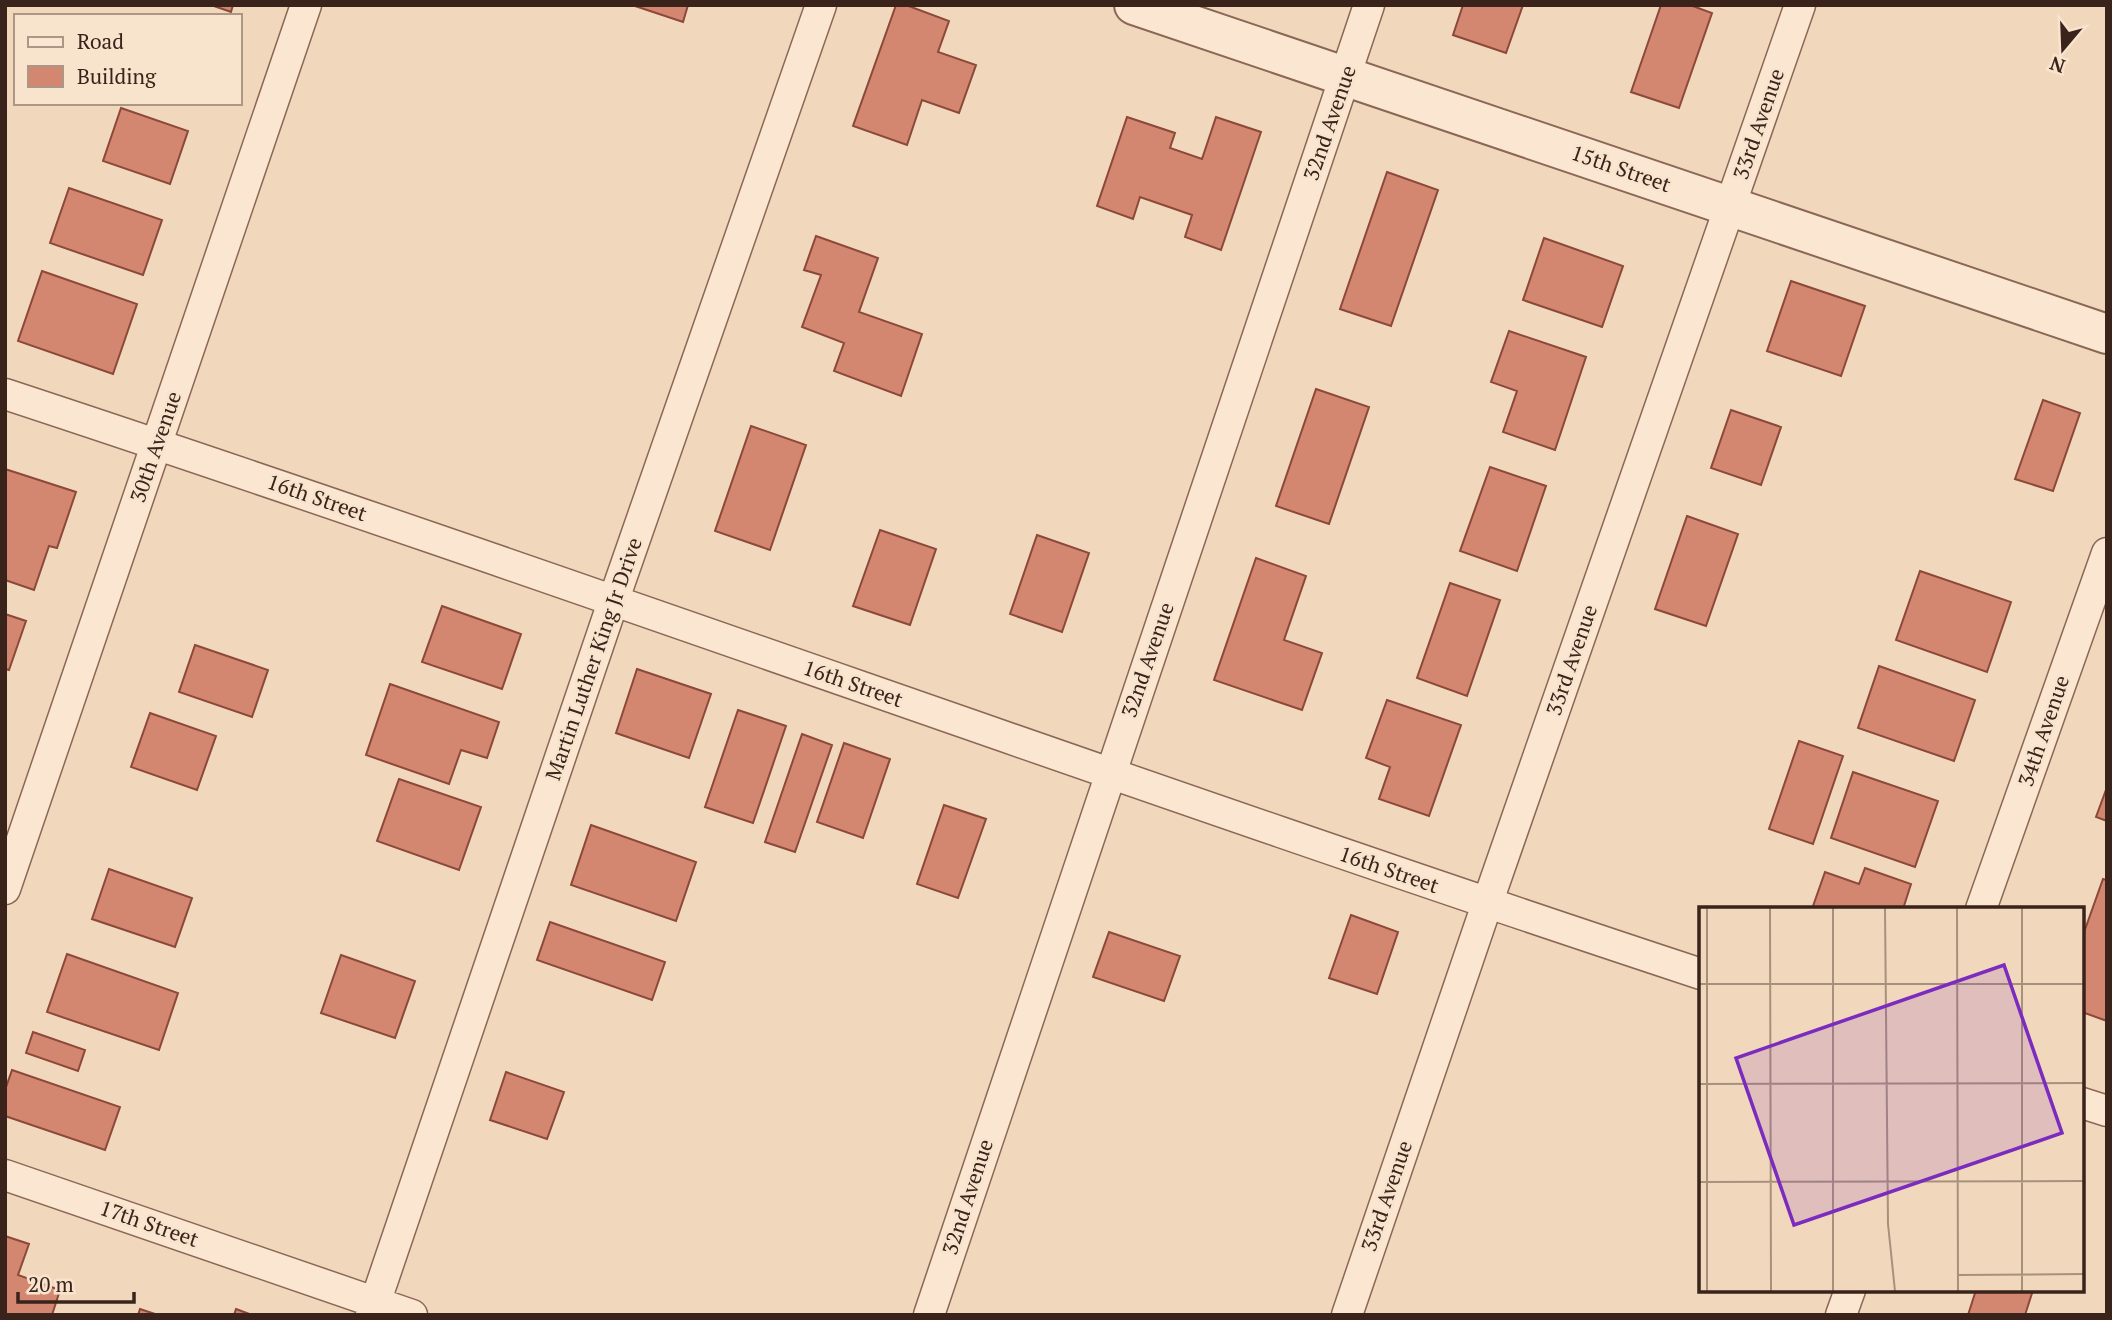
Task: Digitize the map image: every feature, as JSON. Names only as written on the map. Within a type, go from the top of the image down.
[{"type":"street","name":"30th Avenue","points":[[5,888],[306,5]]},
{"type":"street","name":"Martin Luther King Jr Drive","points":[[373,1308],[614,599],[821,5]]},
{"type":"street","name":"15th Street","points":[[1134,5],[2107,334]]},
{"type":"street","name":"32nd Avenue","points":[[929,1315],[1369,5]]},
{"type":"street","name":"33rd Avenue","points":[[1347,1315],[1800,5]]},
{"type":"street","name":"16th Street","points":[[5,394],[614,599],[1110,774],[1487,904],[1699,973]]},
{"type":"street","name":"34th Avenue","points":[[1982,907],[2107,553]]},
{"type":"street","points":[[2084,1104],[2107,1111]]},
{"type":"street","name":"17th Street","points":[[5,1175],[373,1308],[412,1315]]},
{"type":"street","points":[[1841,1315],[1849,1292]]},
{"type":"building","points":[[211,5],[233,5],[231,12]]},
{"type":"building","points":[[632,5],[688,5],[683,22]]},
{"type":"building","points":[[896,5],[906,5],[949,21],[938,52],[976,65],[959,113],[922,100],[907,145],[853,126]]},
{"type":"building","points":[[1463,5],[1523,5],[1506,53],[1453,35]]},
{"type":"building","points":[[1661,5],[1690,5],[1712,13],[1679,108],[1631,92]]},
{"type":"building","points":[[121,108],[188,131],[170,184],[103,161]]},
{"type":"building","points":[[1127,117],[1175,133],[1170,148],[1202,159],[1216,117],[1261,132],[1221,250],[1185,237],[1192,215],[1140,197],[1133,219],[1097,206]]},
{"type":"building","points":[[1387,172],[1438,190],[1391,326],[1340,309]]},
{"type":"building","points":[[69,188],[162,220],[143,275],[50,243]]},
{"type":"building","points":[[816,236],[878,258],[859,312],[922,334],[901,396],[834,371],[844,343],[802,327],[821,275],[804,270]]},
{"type":"building","points":[[1544,238],[1623,266],[1602,327],[1523,300]]},
{"type":"building","points":[[42,271],[137,304],[113,374],[18,341]]},
{"type":"building","points":[[1791,281],[1865,306],[1841,376],[1767,351]]},
{"type":"building","points":[[1509,331],[1586,357],[1555,450],[1503,432],[1517,391],[1491,382]]},
{"type":"building","points":[[1316,389],[1369,407],[1329,524],[1276,506]]},
{"type":"building","points":[[2043,400],[2080,413],[2053,491],[2015,479]]},
{"type":"building","points":[[1731,410],[1781,427],[1761,485],[1711,468]]},
{"type":"building","points":[[751,426],[806,445],[770,550],[715,531]]},
{"type":"building","points":[[1490,467],[1546,486],[1517,571],[1460,551]]},
{"type":"building","points":[[5,469],[76,492],[57,548],[49,546],[34,590],[5,580]]},
{"type":"building","points":[[1687,516],[1738,534],[1706,626],[1655,609]]},
{"type":"building","points":[[880,530],[936,549],[910,625],[853,606]]},
{"type":"building","points":[[1037,535],[1089,553],[1062,632],[1010,614]]},
{"type":"building","points":[[1256,558],[1306,576],[1284,640],[1322,653],[1302,710],[1214,680]]},
{"type":"building","points":[[1920,571],[2011,602],[1987,672],[1896,640]]},
{"type":"building","points":[[1450,583],[1500,600],[1467,696],[1417,678]]},
{"type":"building","points":[[442,606],[521,634],[502,689],[422,662]]},
{"type":"building","points":[[5,614],[26,621],[9,670],[5,669]]},
{"type":"building","points":[[195,645],[268,670],[252,717],[179,692]]},
{"type":"building","points":[[1879,666],[1975,700],[1954,761],[1858,728]]},
{"type":"building","points":[[637,669],[711,694],[689,758],[616,733]]},
{"type":"building","points":[[390,684],[499,722],[487,758],[461,750],[449,784],[366,755]]},
{"type":"building","points":[[1387,700],[1461,725],[1429,816],[1379,799],[1390,767],[1366,758]]},
{"type":"building","points":[[738,710],[786,726],[753,823],[705,807]]},
{"type":"building","points":[[150,713],[216,736],[197,790],[131,767]]},
{"type":"building","points":[[802,734],[832,745],[795,852],[765,842]]},
{"type":"building","points":[[1799,741],[1843,756],[1813,844],[1769,829]]},
{"type":"building","points":[[844,743],[890,759],[863,838],[817,822]]},
{"type":"building","points":[[1853,772],[1938,801],[1915,867],[1831,838]]},
{"type":"building","points":[[399,779],[481,807],[459,870],[377,841]]},
{"type":"building","points":[[2107,787],[2107,821],[2096,817]]},
{"type":"building","points":[[944,805],[986,819],[958,898],[917,884]]},
{"type":"building","points":[[591,825],[696,862],[676,921],[571,885]]},
{"type":"building","points":[[1865,868],[1911,884],[1904,907],[1813,907],[1825,872],[1859,884]]},
{"type":"building","points":[[109,869],[192,898],[175,947],[92,919]]},
{"type":"building","points":[[2103,879],[2107,880],[2107,1021],[2084,1013],[2084,932]]},
{"type":"building","points":[[1351,915],[1398,932],[1377,994],[1329,978]]},
{"type":"building","points":[[550,922],[665,962],[652,1000],[537,960]]},
{"type":"building","points":[[1109,932],[1180,956],[1164,1001],[1093,977]]},
{"type":"building","points":[[67,954],[178,993],[159,1050],[47,1012]]},
{"type":"building","points":[[341,955],[415,981],[395,1038],[321,1013]]},
{"type":"building","points":[[33,1032],[85,1050],[78,1071],[26,1053]]},
{"type":"building","points":[[12,1070],[120,1107],[105,1150],[5,1116],[5,1090]]},
{"type":"building","points":[[506,1072],[564,1092],[547,1139],[490,1120]]},
{"type":"building","points":[[5,1236],[29,1244],[18,1275],[60,1290],[52,1315],[5,1315]]},
{"type":"building","points":[[1975,1292],[2032,1292],[2025,1315],[1968,1315]]},
{"type":"building","points":[[140,1309],[158,1315],[138,1315]]},
{"type":"building","points":[[236,1309],[252,1315],[234,1315]]}]
